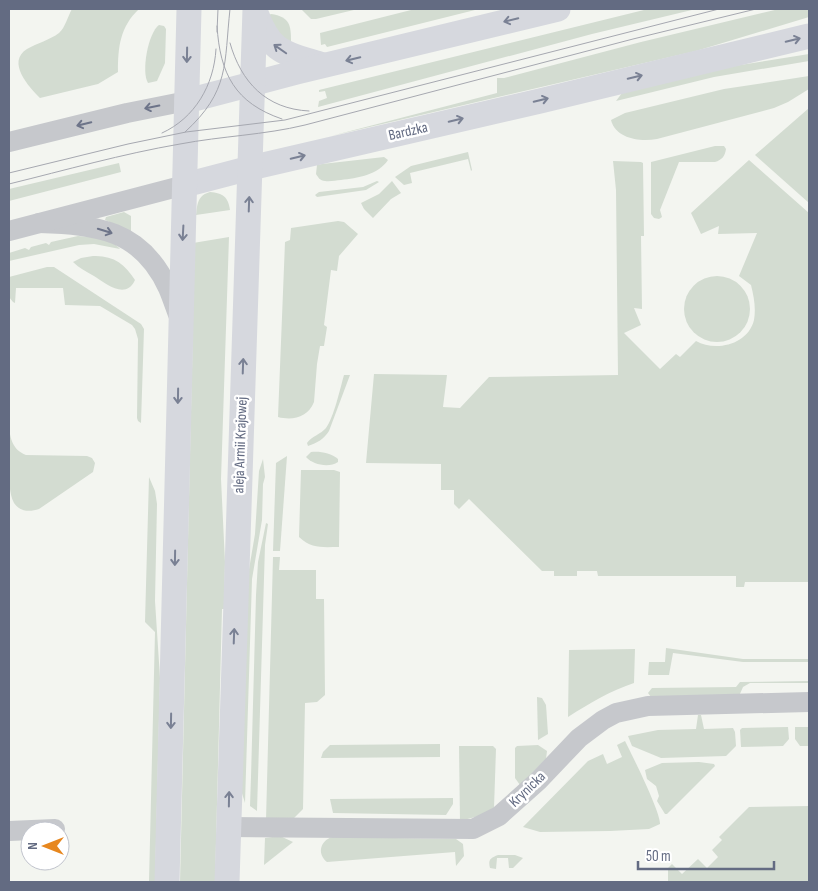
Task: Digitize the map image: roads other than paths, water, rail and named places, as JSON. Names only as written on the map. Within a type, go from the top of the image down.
[{"type":"main road","points":[[167,882],[188,9]]},
{"type":"main road","points":[[255,9],[268,39],[283,52],[325,65]]},
{"type":"main road","name":"aleja Armii Krajowej","points":[[227,882],[255,9]]},
{"type":"main road","points":[[187,101],[325,65],[558,9]]},
{"type":"main road","name":"Bardzka","points":[[184,184],[809,36]]},
{"type":"street","points":[[9,142],[127,113],[187,101]]},
{"type":"street","name":"Bardzka","points":[[9,231],[184,184]]},
{"type":"street","points":[[39,223],[77,224],[98,228],[129,240],[143,252],[168,287],[180,321]]},
{"type":"street","name":"Krynicka","points":[[229,826],[473,829],[499,816],[579,738],[616,713],[648,706],[809,702]]},
{"type":"tram line","points":[[217,32],[218,9]]},
{"type":"tram line","points":[[185,132],[200,117],[217,90],[225,61],[230,9]]},
{"type":"tram line","points":[[9,173],[186,132],[285,120],[719,9]]},
{"type":"tram line","points":[[9,184],[158,148],[305,125],[633,39],[756,9]]},
{"type":"tram line","points":[[217,26],[222,59],[233,85],[252,104],[282,119]]},
{"type":"tram line","points":[[230,43],[241,70],[258,91],[280,105],[309,111]]},
{"type":"tram line","points":[[162,133],[184,119],[201,99],[211,75],[216,49]]}]
